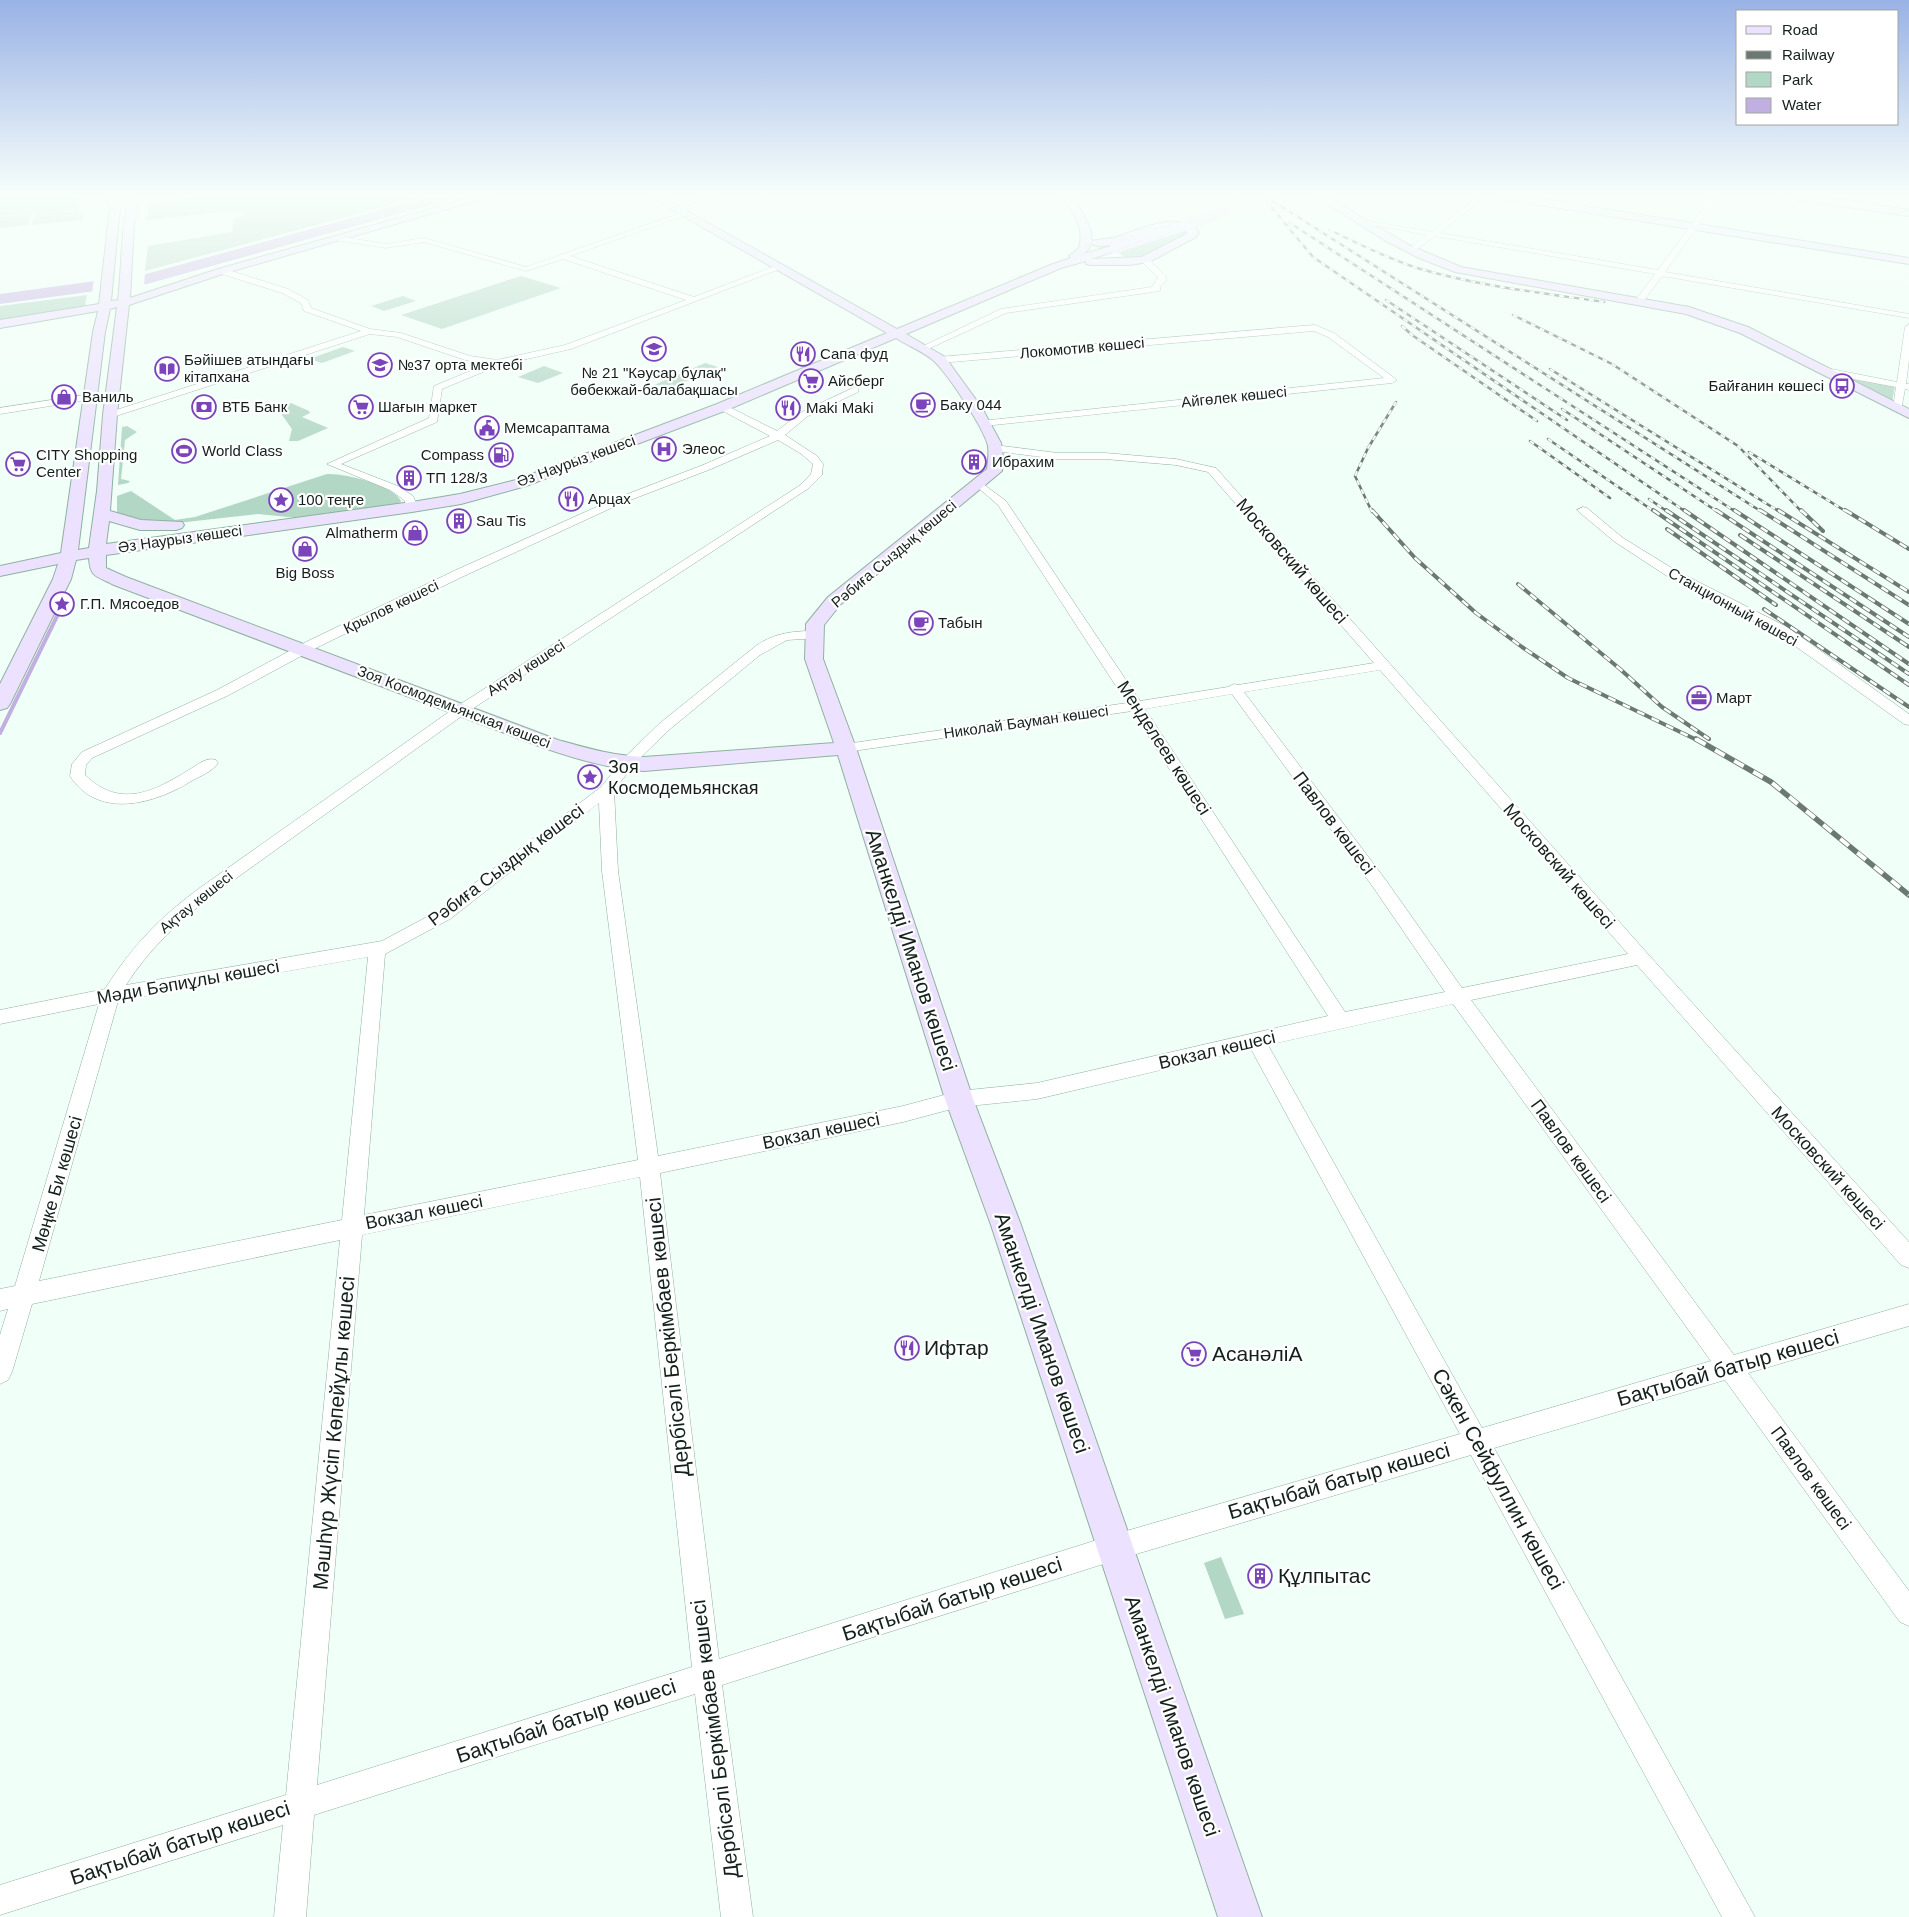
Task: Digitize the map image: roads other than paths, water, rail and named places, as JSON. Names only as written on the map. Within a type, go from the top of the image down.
[{"type":"main road","points":[[0,704],[62,579],[69,556],[99,335],[108,286]]},
{"type":"main road","points":[[97,551],[105,491],[110,415],[125,286]]},
{"type":"main road","points":[[0,324],[33,319],[106,300],[123,303],[179,286]]},
{"type":"main road","points":[[815,286],[923,348],[940,360],[984,423],[995,448],[996,463]]},
{"type":"main road","name":"Әз Наурыз көшесі","points":[[0,571],[97,551],[412,508],[461,499],[521,483],[722,408],[1009,286]]},
{"type":"main road","points":[[1555,286],[1689,311],[1744,330],[1903,411]]},
{"type":"main road","points":[[33,319],[81,323],[99,335],[119,335]]},
{"type":"main road","points":[[95,368],[116,365]]},
{"type":"main road","name":"Рәбиға Сыздық көшесі","points":[[814,635],[815,624],[834,600],[979,484],[994,471],[996,463]]},
{"type":"main road","points":[[78,495],[105,491]]},
{"type":"main road","points":[[102,514],[132,524],[148,526],[250,517],[300,523]]},
{"type":"main road","name":"Зоя Космодемьянская көшесі","points":[[97,551],[98,570],[120,581],[551,744],[586,755],[627,763],[670,763],[846,748]]},
{"type":"main road","name":"Аманкелді Иманов көшесі","points":[[814,635],[814,659],[846,748],[959,1099],[997,1201],[1116,1547],[1240,1917]]},
{"type":"street","points":[[270,286],[306,302],[307,309],[369,331],[398,335],[468,358],[497,363]]},
{"type":"street","points":[[654,286],[694,300]]},
{"type":"street","points":[[412,508],[409,498],[394,488],[332,464],[434,420],[437,388],[497,363],[568,347],[730,286]]},
{"type":"street","points":[[923,348],[1004,311],[1157,290],[1156,286]]},
{"type":"street","points":[[1639,301],[1650,286]]},
{"type":"street","points":[[1738,286],[1909,316]]},
{"type":"street","points":[[1903,411],[1909,327]]},
{"type":"street","name":"Локомотив көшесі","points":[[940,360],[1315,328]]},
{"type":"street","name":"Айгөлек көшесі","points":[[984,423],[1392,380],[1331,335],[1315,328]]},
{"type":"street","points":[[110,415],[369,331]]},
{"type":"street","points":[[1826,371],[1905,386]]},
{"type":"street","name":"Крылов көшесі","points":[[211,763],[170,789],[141,799],[115,798],[94,791],[77,776],[79,764],[87,755],[222,693],[303,649],[460,574],[616,502],[707,467],[778,436],[804,414],[855,390]]},
{"type":"street","points":[[0,411],[91,397]]},
{"type":"street","name":"Ақтау көшесі","points":[[111,995],[131,963],[179,912],[461,710],[814,478],[818,469],[818,463],[812,456],[778,436],[722,408]]},
{"type":"street","points":[[995,448],[1057,456]]},
{"type":"street","points":[[996,463],[1027,464],[1057,456]]},
{"type":"street","name":"Московский көшесі","points":[[1057,456],[1105,456],[1176,462],[1212,470],[1641,958],[1909,1258]]},
{"type":"street","name":"Менделеев көшесі","points":[[979,484],[1002,503],[1137,706],[1341,1020]]},
{"type":"street","name":"Станционный көшесі","points":[[1583,510],[1619,540],[1671,573],[1782,630],[1909,721]]},
{"type":"street","points":[[606,790],[627,763],[698,697],[759,650],[772,641],[786,636],[814,635]]},
{"type":"street","name":"Николай Бауман көшесі","points":[[846,748],[1137,706],[1234,688],[1383,665]]},
{"type":"street","name":"Павлов көшесі","points":[[1234,688],[1909,1613]]},
{"type":"street","name":"Рәбиға Сыздық көшесі","points":[[377,949],[386,947],[444,915],[606,790]]},
{"type":"street","name":"Дербісәлі Беркімбаев көшесі","points":[[606,790],[610,871],[649,1167],[707,1676],[737,1917]]},
{"type":"street","name":"Мәди Бәпиұлы көшесі","points":[[0,1017],[111,995],[377,949]]},
{"type":"street","name":"Мәшһүр Жүсіп Көпейұлы көшесі","points":[[290,1917],[377,949]]},
{"type":"street","name":"Вокзал көшесі","points":[[0,1300],[904,1114],[959,1099],[1037,1091],[1341,1020],[1641,958]]},
{"type":"street","name":"Мөңке Би көшесі","points":[[0,1372],[111,995]]},
{"type":"street","name":"Сәкен Сейфуллин көшесі","points":[[1256,1041],[1478,1440],[1739,1917]]},
{"type":"street","name":"Бақтыбай батыр көшесі","points":[[0,1900],[1116,1547],[1478,1440],[1731,1369],[1909,1315]]},
{"type":"water","points":[[55,286],[129,286],[0,304],[0,294]]},
{"type":"waterway","points":[[0,733],[60,610]]},
{"type":"railway","points":[[1356,286],[1686,512]]},
{"type":"railway","points":[[1388,286],[1736,512]]},
{"type":"railway","points":[[1407,286],[1762,512]]},
{"type":"railway","points":[[1501,286],[1604,302]]},
{"type":"railway","points":[[1386,300],[1567,420]]},
{"type":"railway","points":[[1513,315],[1612,364],[1738,446],[1802,512]]},
{"type":"railway","points":[[1402,326],[1412,335],[1537,421]]},
{"type":"railway","points":[[1550,369],[1780,512]]},
{"type":"railway","points":[[1372,512],[1355,476],[1368,448],[1396,402]]},
{"type":"railway","points":[[1562,409],[1718,512]]},
{"type":"railway","points":[[1548,439],[1655,512]]},
{"type":"railway","points":[[1530,441],[1610,498]]},
{"type":"railway","points":[[1749,452],[1847,512]]},
{"type":"railway","points":[[1649,499],[1668,512]]},
{"type":"railway","points":[[1372,510],[1415,558],[1476,613],[1522,647],[1568,678],[1699,741]]},
{"type":"railway","points":[[1653,510],[1909,685]]},
{"type":"railway","points":[[1666,510],[1909,674]]},
{"type":"railway","points":[[1684,510],[1909,664]]},
{"type":"railway","points":[[1716,510],[1909,637]]},
{"type":"railway","points":[[1734,510],[1909,624]]},
{"type":"railway","points":[[1760,510],[1909,605]]},
{"type":"railway","points":[[1778,510],[1909,592]]},
{"type":"railway","points":[[1801,510],[1823,531]]},
{"type":"railway","points":[[1845,510],[1909,549]]},
{"type":"railway","points":[[1667,529],[1776,605]]},
{"type":"railway","points":[[1740,535],[1909,647]]},
{"type":"railway","points":[[1518,584],[1620,669],[1662,707],[1709,739]]},
{"type":"railway","points":[[1764,609],[1909,707]]},
{"type":"railway","points":[[1696,739],[1771,782],[1909,895]]},
{"type":"place","name":"№ 21 \"Кәусар бұлақ\" бөбекжай-балабақшасы","points":[[654,349]]},
{"type":"place","name":"Сапа фуд","points":[[803,354]]},
{"type":"place","name":"№37 орта мектебі","points":[[380,365]]},
{"type":"place","name":"Бәйішев атындағы кітапхана","points":[[167,369]]},
{"type":"place","name":"Айсберг","points":[[811,381]]},
{"type":"place","name":"Байғанин көшесі","points":[[1842,386]]},
{"type":"place","name":"Ваниль","points":[[64,397]]},
{"type":"place","name":"Баку 044","points":[[923,405]]},
{"type":"place","name":"ВТБ Банк","points":[[204,407]]},
{"type":"place","name":"Шағын маркет","points":[[361,407]]},
{"type":"place","name":"Maki Maki","points":[[788,408]]},
{"type":"place","name":"Мемсараптама","points":[[487,428]]},
{"type":"place","name":"Элеос","points":[[664,449]]},
{"type":"place","name":"World Class","points":[[184,451]]},
{"type":"place","name":"Compass","points":[[501,455]]},
{"type":"place","name":"Ибрахим","points":[[974,462]]},
{"type":"place","name":"CITY Shopping Center","points":[[18,464]]},
{"type":"place","name":"ТП 128/3","points":[[409,478]]},
{"type":"place","name":"Арцах","points":[[571,499]]},
{"type":"place","name":"100 теңге","points":[[281,500]]},
{"type":"place","name":"Sau Tis","points":[[459,521]]},
{"type":"place","name":"Almatherm","points":[[415,533]]},
{"type":"place","name":"Big Boss","points":[[305,549]]},
{"type":"place","name":"Г.П. Мясоедов","points":[[62,604]]},
{"type":"place","name":"Табын","points":[[921,623]]},
{"type":"place","name":"Март","points":[[1699,698]]},
{"type":"place","name":"Зоя Космодемьянская","points":[[590,777]]},
{"type":"place","name":"Ифтар","points":[[907,1348]]},
{"type":"place","name":"АсанәліА","points":[[1194,1354]]},
{"type":"place","name":"Құлпытас","points":[[1260,1576]]}]
